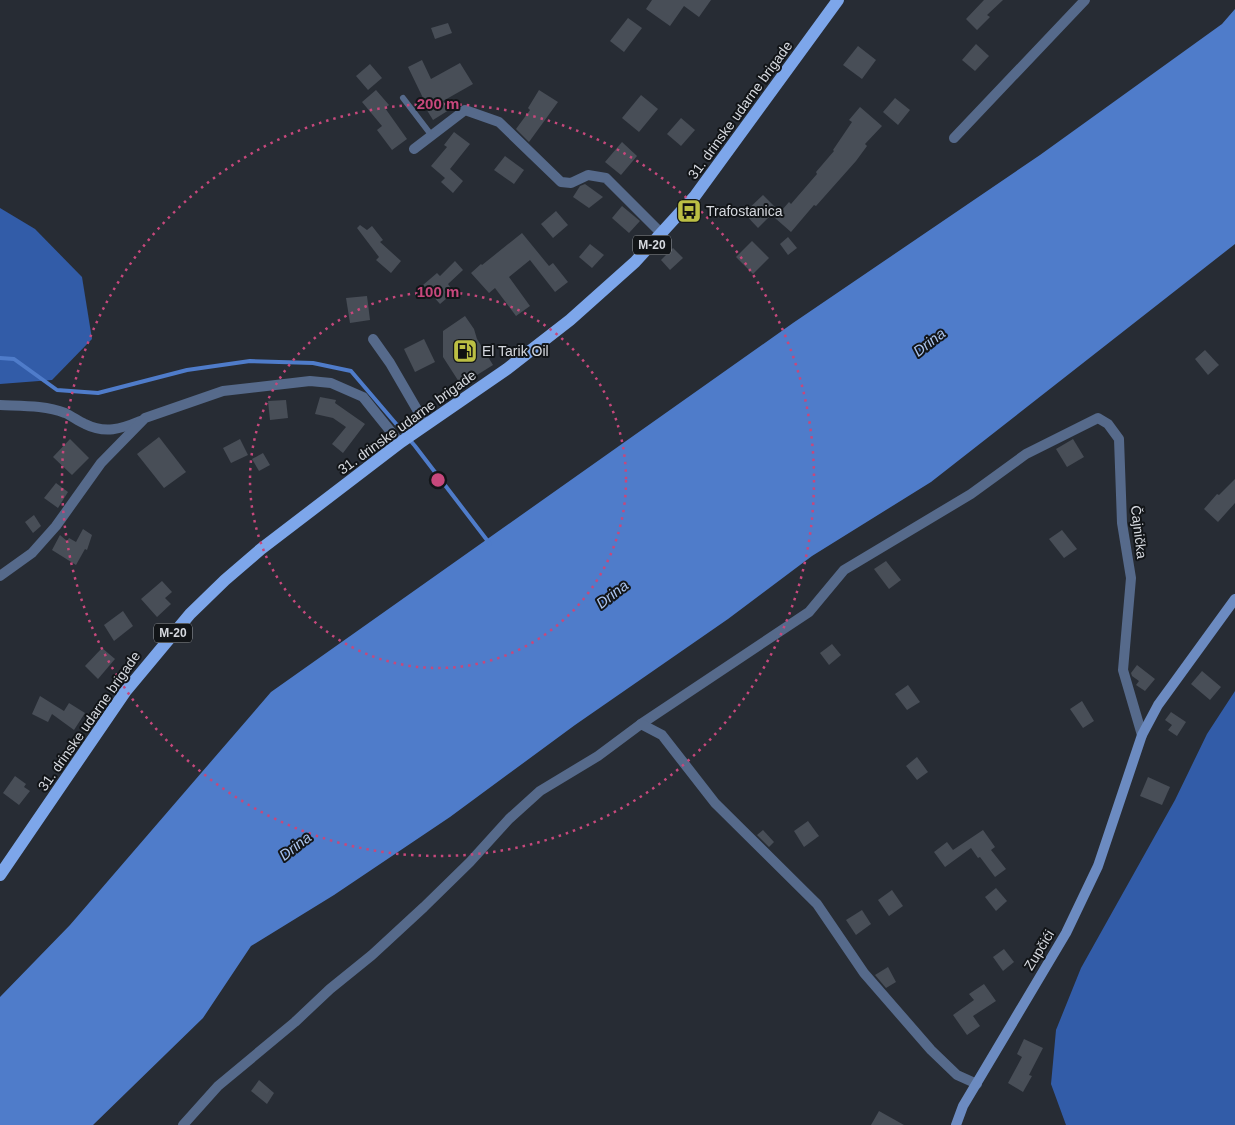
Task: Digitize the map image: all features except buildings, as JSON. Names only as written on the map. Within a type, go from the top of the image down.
[{"type":"main road","name":"31. drinske udarne brigade","points":[[0,875],[125,692],[190,614],[261,549],[404,440],[508,369],[570,320],[635,262],[696,196],[838,0]]},
{"type":"main road","points":[[1142,735],[1158,705],[1235,599]]},
{"type":"main road","name":"Zupčići","points":[[956,1125],[963,1106],[1066,933],[1098,866],[1142,735]]},
{"type":"street","points":[[954,138],[1085,0]]},
{"type":"street","points":[[414,150],[465,110],[498,122],[561,182],[572,183],[588,175],[606,178],[662,234]]},
{"type":"street","points":[[373,339],[390,363],[426,424]]},
{"type":"street","points":[[0,405],[50,409],[65,413],[101,431],[120,429],[145,418],[224,391],[310,381],[331,383],[363,397],[404,440]]},
{"type":"street","points":[[0,576],[19,563],[44,540],[101,463],[145,418]]},
{"type":"street","name":"Čajnička","points":[[641,724],[809,612],[844,570],[970,494],[1026,454],[1098,418],[1108,424],[1119,439],[1122,523],[1132,578],[1123,670],[1142,735]]},
{"type":"street","points":[[183,1125],[218,1086],[295,1022],[330,988],[372,955],[470,862],[509,819],[540,791],[598,756],[641,724],[662,735],[715,803],[817,904],[864,973],[931,1050],[957,1075],[976,1084]]},
{"type":"lane","points":[[403,98],[432,136]]},
{"type":"shaded area","points":[[0,208],[35,229],[82,277],[92,339],[52,380],[0,384]]},
{"type":"shaded area","points":[[1235,691],[1235,1125],[1066,1125],[1051,1084],[1056,1030],[1081,968],[1175,800],[1207,734]]},
{"type":"water","name":"Drina","points":[[1235,9],[1235,244],[931,482],[812,556],[728,619],[575,725],[450,817],[334,895],[251,946],[203,1018],[93,1125],[0,1125],[0,997],[70,925],[271,692],[793,323],[1040,155],[1222,24]]},
{"type":"waterway","points":[[0,358],[14,359],[57,390],[98,393],[187,370],[250,361],[313,363],[351,371],[415,446],[490,544]]},
{"type":"place","name":"Trafostanica","points":[[689,211]]},
{"type":"place","name":"El Tarik Oil","points":[[465,351]]}]
